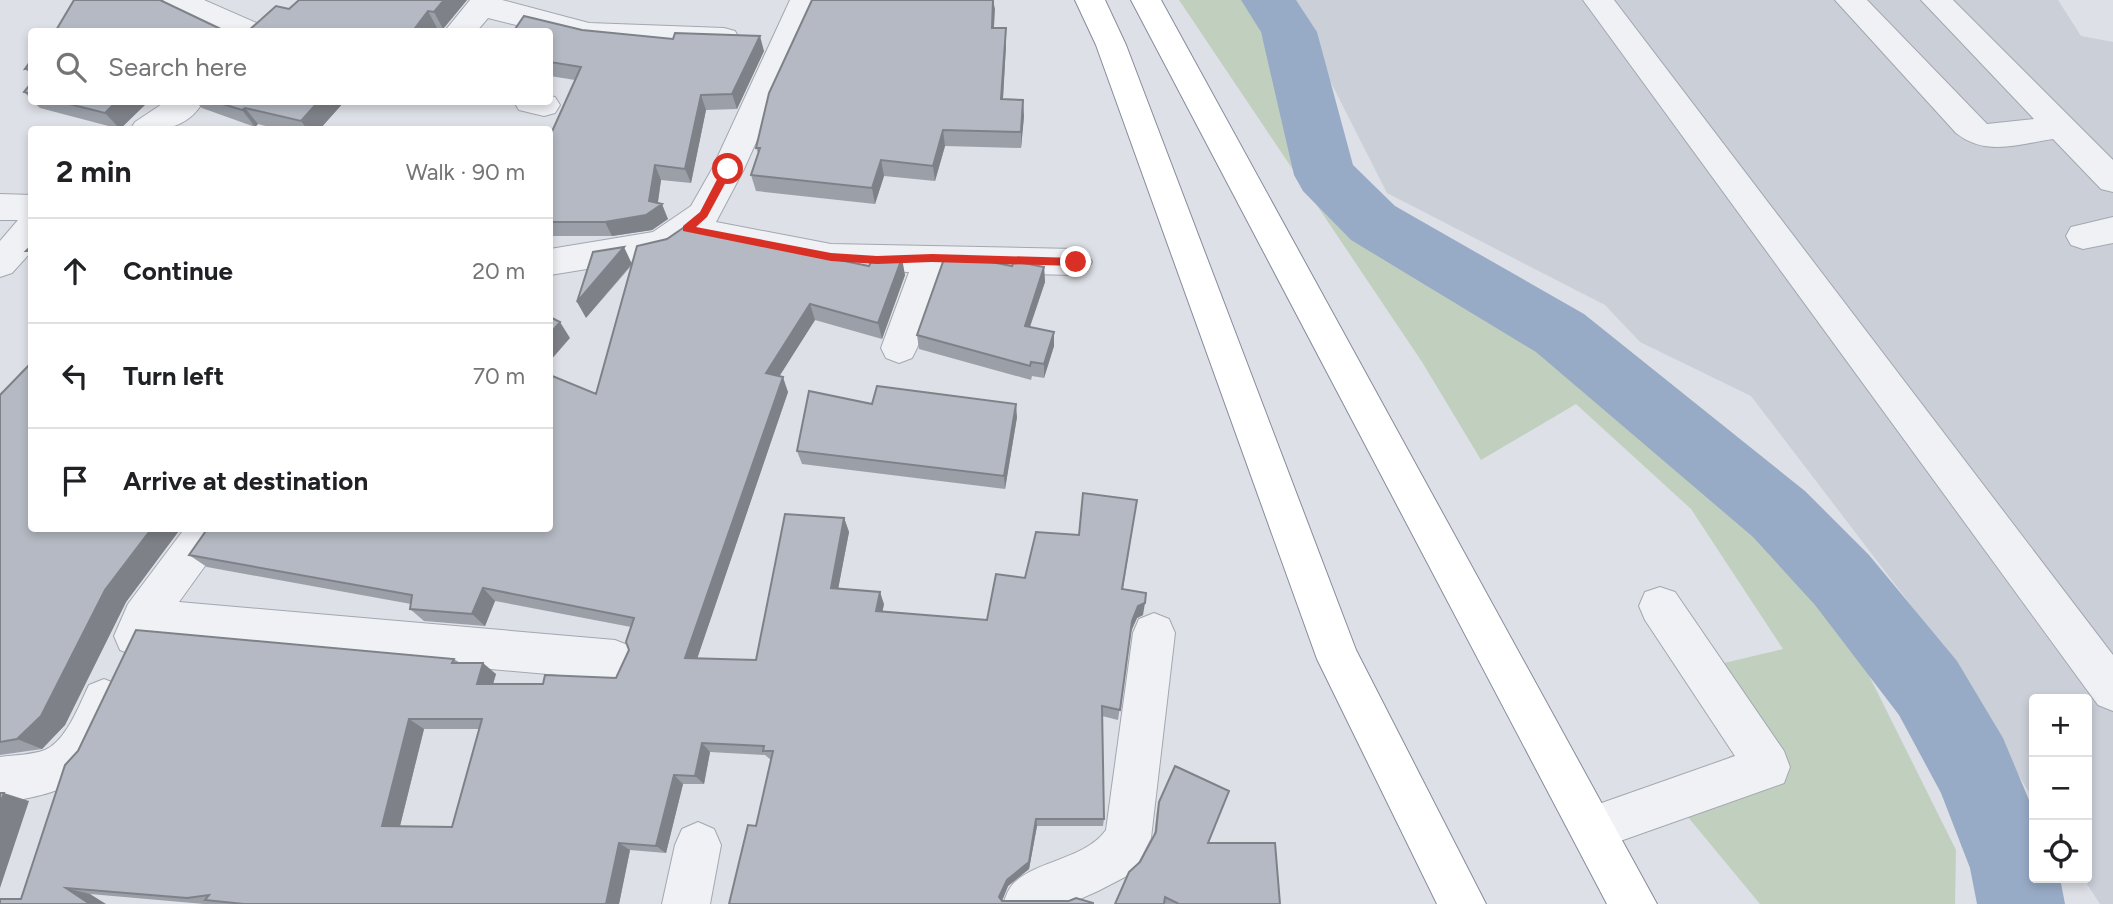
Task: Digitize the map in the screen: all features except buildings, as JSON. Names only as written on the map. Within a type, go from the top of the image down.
[{"type":"highway","points":[[1090,0],[1111,45],[1338,659],[1462,904]]},
{"type":"highway","points":[[1146,0],[1633,904]]},
{"type":"street","points":[[178,0],[241,28]]},
{"type":"street","points":[[553,262],[661,244],[687,229],[703,215],[716,193],[805,0]]},
{"type":"street","points":[[1598,0],[2113,690]]},
{"type":"street","points":[[1850,0],[1967,125],[1980,135],[1999,136],[2060,126]]},
{"type":"street","points":[[1936,0],[2113,180]]},
{"type":"street","points":[[462,28],[484,3],[589,33],[787,39]]},
{"type":"street","points":[[152,126],[183,105]]},
{"type":"street","points":[[0,207],[28,208]]},
{"type":"street","points":[[687,229],[831,257],[1076,262]]},
{"type":"street","points":[[0,264],[28,232]]},
{"type":"street","points":[[899,348],[932,258]]},
{"type":"street","points":[[50,814],[67,763],[83,743],[143,618],[206,532]]},
{"type":"street","points":[[1592,828],[1768,767],[1660,606]]},
{"type":"street","points":[[143,618],[615,660]]},
{"type":"street","points":[[1027,904],[1041,891],[1111,860],[1121,852],[1128,838],[1154,634]]},
{"type":"street","points":[[0,780],[42,774],[67,763]]},
{"type":"street","points":[[686,904],[698,845]]},
{"type":"shaded area","points":[[1289,0],[2058,0],[2081,36],[2113,42],[2113,904],[2100,904],[2086,883],[2092,883],[2092,694],[2029,694],[2029,792],[1920,617],[1751,396],[1640,342],[1605,305],[1387,193]]},
{"type":"green space","points":[[1179,0],[1251,0],[1302,166],[1390,242],[1632,373],[1802,541],[1956,850],[1955,904],[1760,904],[1668,793],[1739,751],[1720,664],[1783,649],[1691,509],[1576,404],[1481,460],[1422,362]]},
{"type":"waterway","points":[[1268,0],[1289,32],[1325,175],[1373,223],[1560,333],[1779,514],[1842,580],[1928,688],[1973,768],[2014,868],[2021,904]]},
{"type":"route","points":[[728,169],[703,215],[687,229],[831,257],[1076,262]]}]
